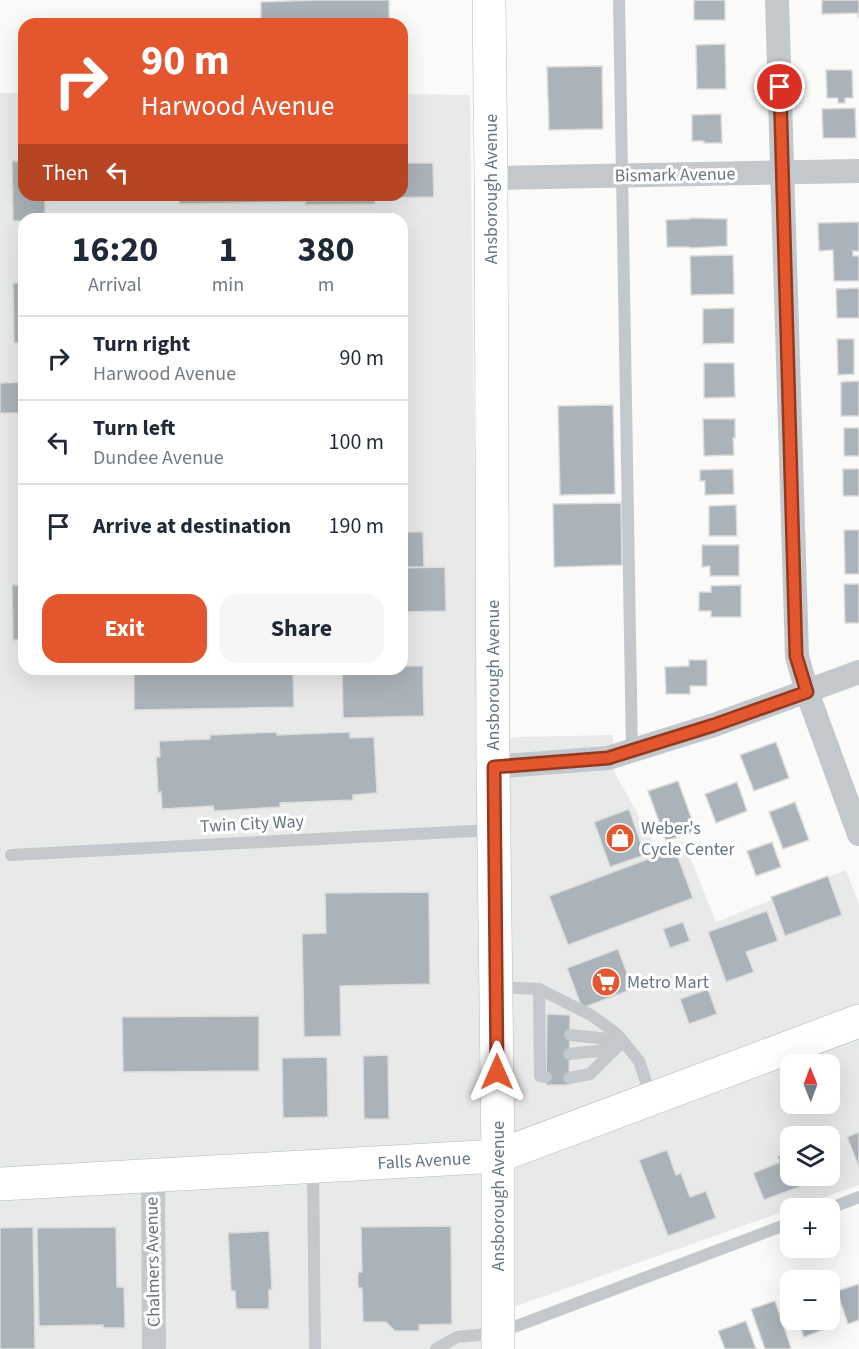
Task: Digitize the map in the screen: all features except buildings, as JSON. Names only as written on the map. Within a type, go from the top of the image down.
[{"type":"main road","name":"Ansborough Avenue","points":[[489,0],[498,1341]]},
{"type":"main road","name":"Falls Avenue","points":[[0,1184],[498,1156],[859,1021]]},
{"type":"street","points":[[777,0],[796,656],[859,834]]},
{"type":"street","name":"Bismark Avenue","points":[[491,178],[859,171]]},
{"type":"street","points":[[494,767],[608,758],[714,725],[859,672]]},
{"type":"street","name":"Chalmers Avenue","points":[[153,1176],[154,1349]]},
{"type":"lane","points":[[619,0],[632,750]]},
{"type":"lane","name":"Twin City Way","points":[[11,855],[494,830]]},
{"type":"lane","points":[[497,987],[539,989],[591,1015],[618,1034],[639,1061],[652,1099]]},
{"type":"lane","points":[[539,989],[543,1034],[540,1076],[546,1077]]},
{"type":"lane","points":[[570,1035],[623,1041]]},
{"type":"lane","points":[[569,1054],[598,1051],[623,1041]]},
{"type":"lane","points":[[569,1078],[590,1074],[623,1041]]},
{"type":"lane","points":[[313,1167],[315,1349]]},
{"type":"lane","points":[[840,1204],[859,1197]]},
{"type":"lane","points":[[436,1349],[457,1337],[498,1341],[780,1227]]},
{"type":"shaded area","points":[[0,93],[18,93],[18,201],[408,201],[408,94],[470,95],[480,738],[613,735],[614,771],[655,846],[684,842],[716,922],[846,870],[859,904],[859,1185],[822,1198],[780,1198],[780,1213],[513,1307],[514,1349],[0,1349]]},
{"type":"place","name":"Weber's Cycle Center","points":[[620,838]]},
{"type":"place","name":"Metro Mart","points":[[606,982]]},
{"type":"route","points":[[497,1072],[494,767],[608,758],[714,725],[807,692],[796,656],[780,87]]}]
